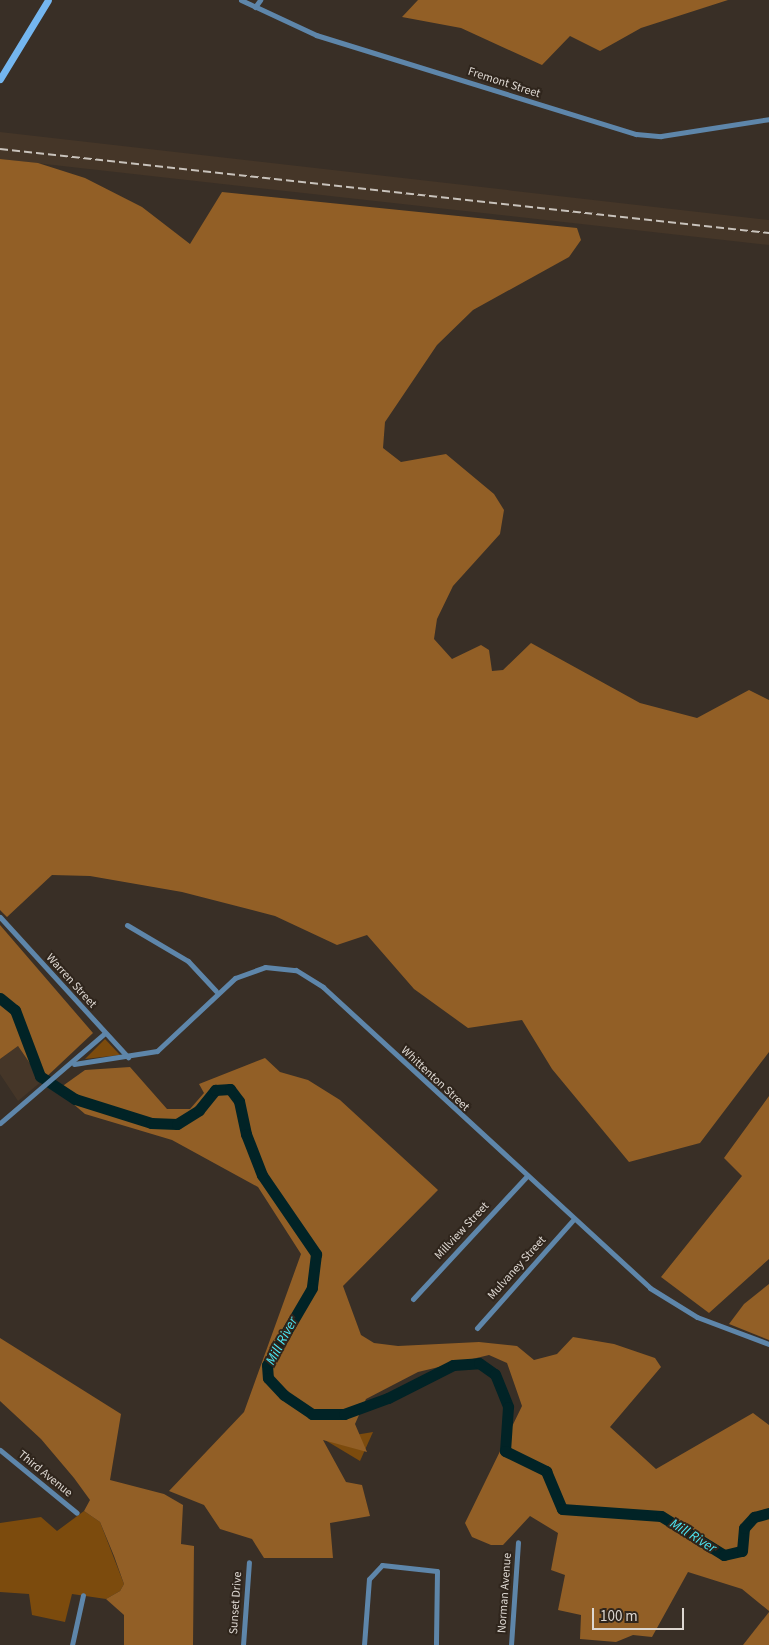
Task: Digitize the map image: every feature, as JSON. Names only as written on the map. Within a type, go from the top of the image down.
[{"type":"street","points":[[0,79],[48,0]]},
{"type":"street","name":"Fremont Street","points":[[241,0],[316,35],[636,134],[661,136],[769,119]]},
{"type":"street","points":[[255,7],[260,0]]},
{"type":"street","name":"Warren Street","points":[[0,917],[128,1057]]},
{"type":"street","points":[[127,925],[188,961],[216,991]]},
{"type":"street","name":"Whittenton Street","points":[[74,1064],[128,1057],[165,1047],[216,991],[265,967],[288,968],[308,976],[573,1220],[669,1302],[769,1344]]},
{"type":"street","points":[[0,1123],[44,1090],[105,1033]]},
{"type":"street","name":"Millview Street","points":[[414,1299],[526,1177]]},
{"type":"street","name":"Mulvaney Street","points":[[477,1328],[573,1220]]},
{"type":"street","name":"Third Avenue","points":[[1,1452],[77,1513]]},
{"type":"street","name":"Norman Avenue","points":[[511,1645],[518,1542]]},
{"type":"street","name":"Sunset Drive","points":[[243,1645],[249,1562]]},
{"type":"street","points":[[364,1645],[371,1573],[382,1565],[436,1571],[436,1645]]},
{"type":"street","points":[[72,1645],[83,1595]]},
{"type":"shaded area","points":[[418,0],[728,0],[641,28],[600,51],[570,36],[542,65],[461,28],[402,17]]},
{"type":"shaded area","points":[[0,132],[769,220],[769,245],[0,159]]},
{"type":"shaded area","points":[[0,159],[38,163],[85,178],[142,207],[190,244],[222,192],[577,228],[581,240],[569,257],[473,310],[437,345],[385,422],[383,448],[401,462],[446,454],[494,494],[504,510],[500,534],[453,586],[437,619],[434,639],[452,659],[481,645],[489,650],[492,671],[503,670],[531,643],[640,703],[697,718],[749,690],[769,700],[769,1052],[700,1143],[629,1162],[552,1069],[522,1020],[468,1028],[414,989],[367,935],[337,945],[275,916],[182,892],[90,876],[52,875],[7,917],[0,910]]},
{"type":"shaded area","points":[[0,925],[93,1033],[42,1081],[18,1046],[0,1059]]},
{"type":"shaded area","points":[[105,1039],[120,1055],[85,1059]]},
{"type":"shaded area","points":[[18,1046],[42,1081],[18,1101],[0,1074],[0,1059]]},
{"type":"shaded area","points":[[265,1058],[280,1072],[308,1080],[340,1100],[438,1190],[343,1286],[361,1335],[374,1343],[398,1346],[479,1342],[517,1346],[534,1360],[557,1354],[573,1337],[614,1344],[655,1358],[661,1367],[610,1427],[656,1469],[753,1413],[769,1425],[769,1611],[742,1589],[688,1572],[652,1637],[633,1635],[616,1642],[580,1639],[581,1615],[558,1610],[565,1575],[551,1570],[558,1533],[530,1516],[503,1545],[491,1545],[472,1537],[465,1523],[522,1406],[507,1363],[489,1355],[418,1372],[366,1399],[355,1424],[367,1452],[323,1440],[346,1482],[362,1485],[370,1516],[330,1523],[333,1558],[264,1558],[252,1539],[220,1529],[204,1505],[169,1491],[244,1412],[301,1254],[258,1187],[172,1140],[85,1114],[57,1090],[85,1070],[130,1067],[167,1109],[190,1109],[204,1093],[199,1084]]},
{"type":"shaded area","points":[[769,1096],[769,1259],[709,1313],[661,1277],[742,1176],[724,1158]]},
{"type":"shaded area","points":[[769,1284],[769,1340],[729,1324],[744,1304]]},
{"type":"shaded area","points":[[0,1338],[121,1414],[110,1480],[164,1494],[183,1505],[181,1544],[194,1546],[193,1645],[124,1645],[124,1615],[106,1599],[120,1591],[124,1584],[114,1556],[100,1522],[84,1511],[90,1500],[74,1478],[41,1439],[0,1401]]},
{"type":"shaded area","points":[[373,1432],[360,1461],[325,1440]]},
{"type":"shaded area","points":[[84,1511],[100,1522],[124,1584],[120,1591],[106,1599],[72,1594],[65,1622],[32,1615],[29,1594],[0,1592],[0,1523],[41,1517],[57,1531]]},
{"type":"shaded area","points":[[769,1612],[769,1645],[743,1645]]},
{"type":"waterway","name":"Mill River","points":[[0,998],[15,1010],[40,1076],[75,1099],[151,1123],[177,1124],[199,1110],[215,1090],[230,1089],[239,1101],[246,1134],[262,1175],[316,1254],[312,1288],[267,1365],[268,1378],[284,1395],[312,1414],[344,1414],[388,1398],[453,1365],[479,1363],[495,1374],[508,1407],[505,1451],[546,1471],[562,1509],[661,1516],[724,1555],[742,1551],[744,1528],[754,1517],[769,1513]]},
{"type":"railway","points":[[0,149],[769,233]]}]
